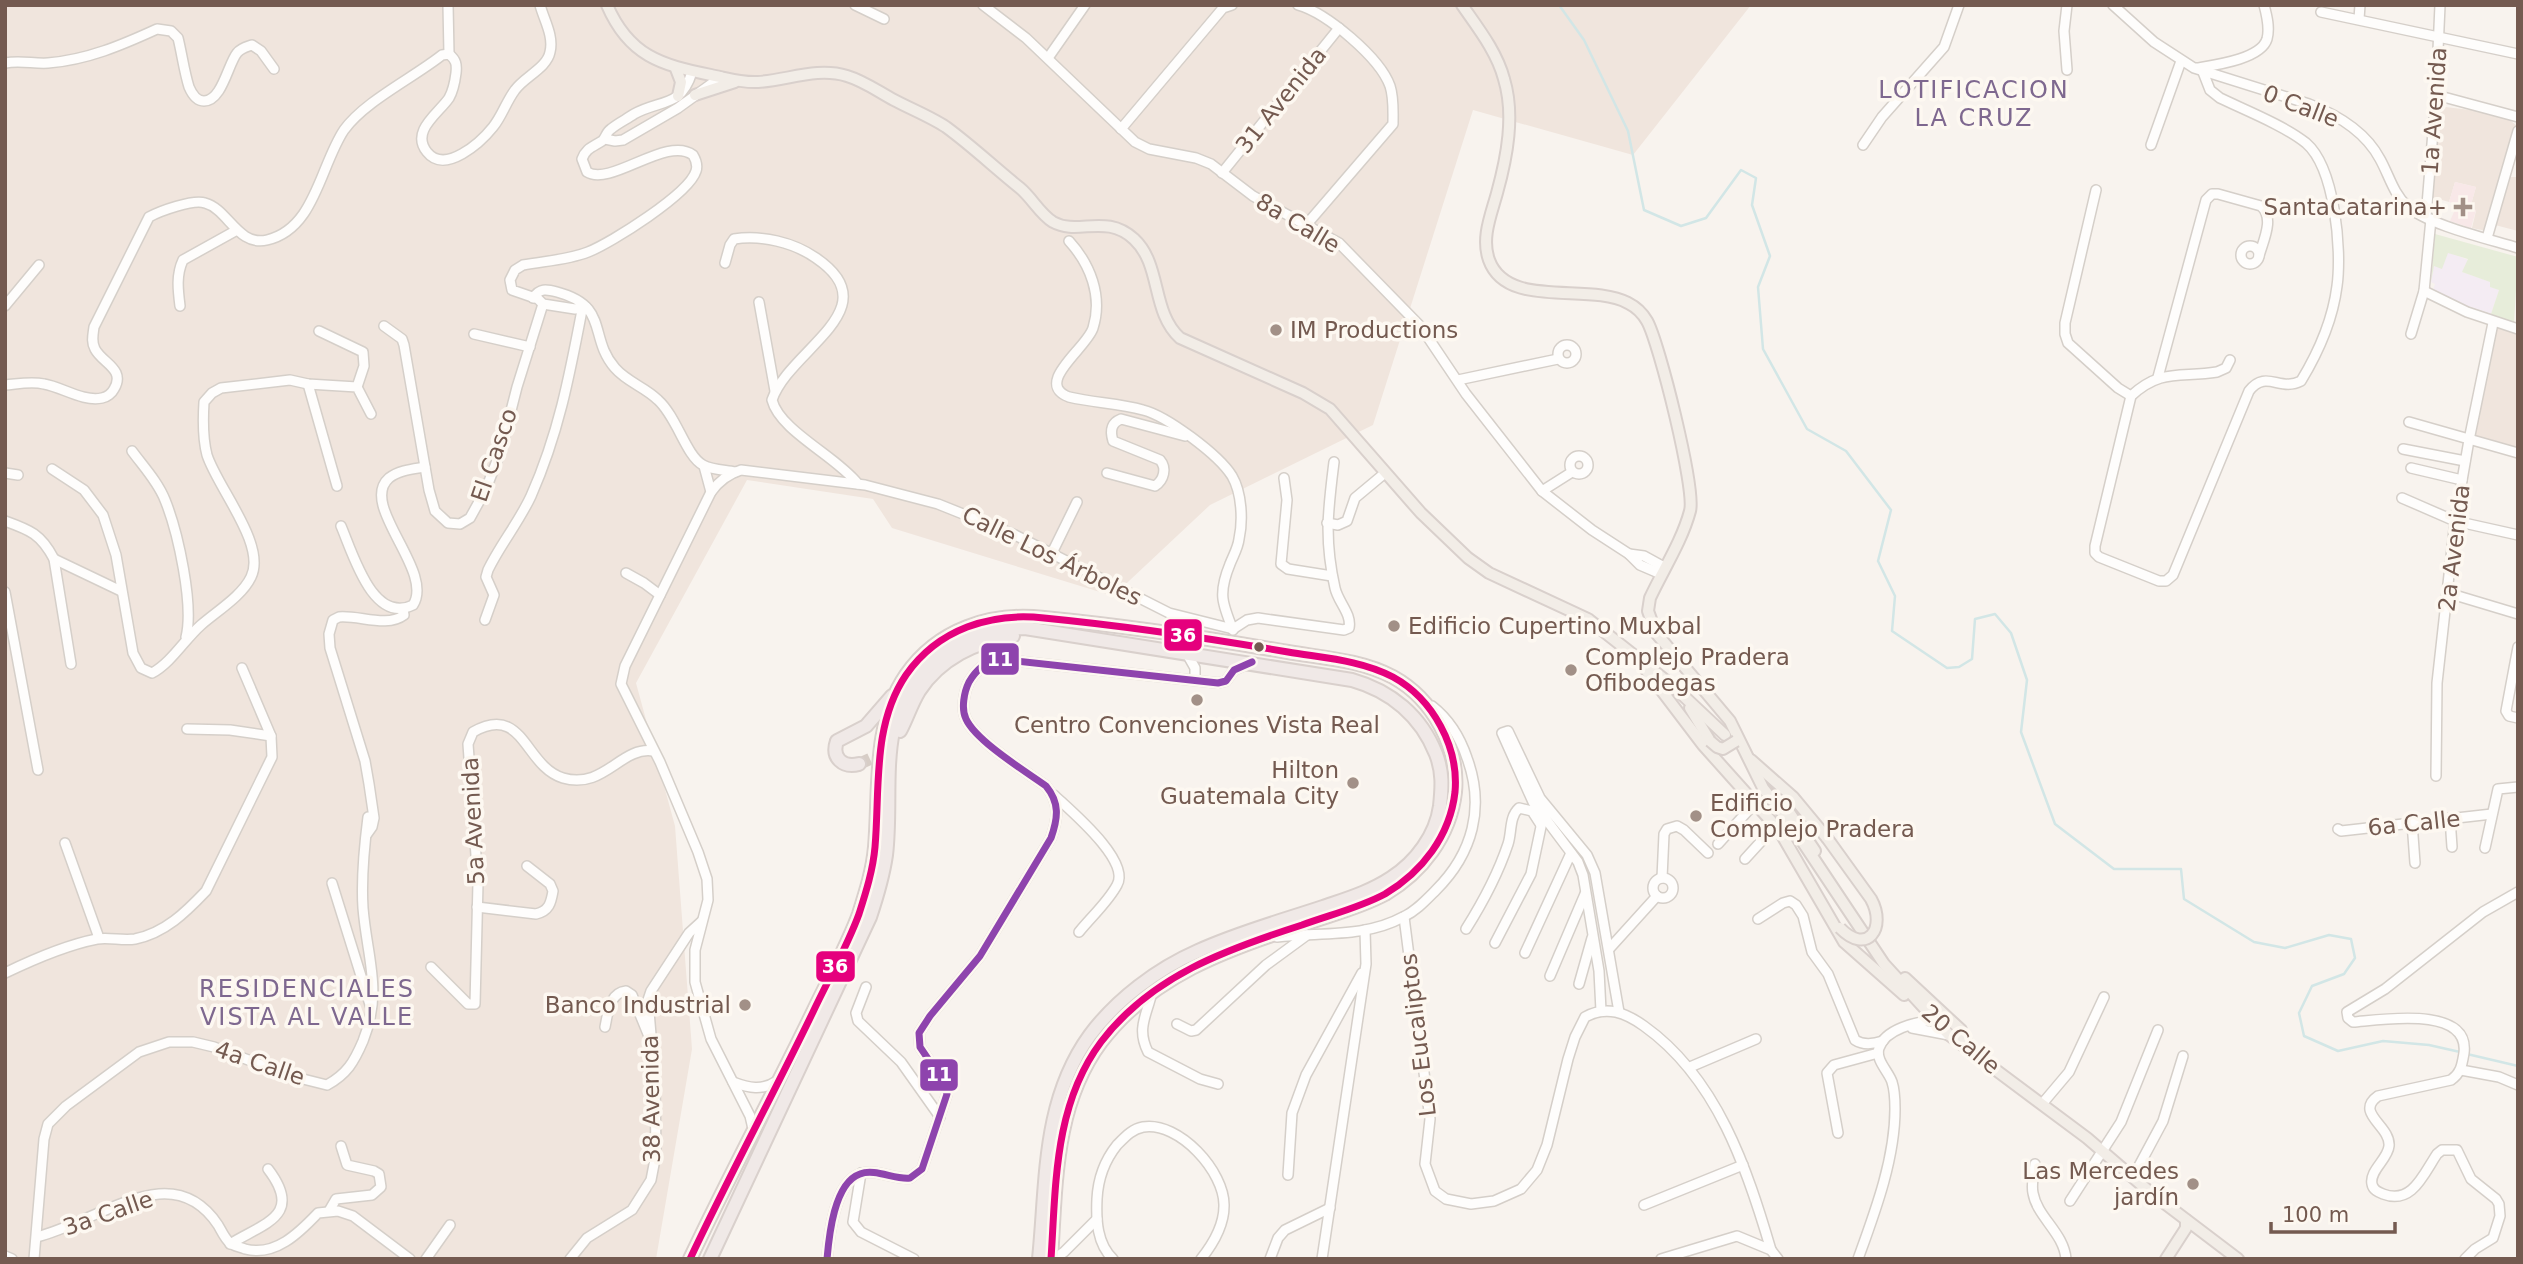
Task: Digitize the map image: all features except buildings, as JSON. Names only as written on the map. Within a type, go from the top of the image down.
[{"type":"highway","points":[[696,1257],[724,1191],[856,922],[876,844],[882,735],[897,691],[906,675],[929,649],[945,637],[986,620],[1032,617],[1232,636],[1356,664],[1395,678],[1425,704],[1437,720],[1450,746],[1455,764],[1451,812],[1437,843],[1415,872],[1387,892],[1344,911],[1258,939],[1190,968],[1152,992],[1141,1009],[1116,1025],[1096,1049],[1068,1107],[1058,1160],[1053,1259]]},
{"type":"highway","points":[[710,1259],[858,946],[878,893],[888,835],[893,733],[910,688],[924,668],[940,654],[954,644],[980,633],[1025,628],[1252,662],[1352,680],[1385,692],[1414,717],[1425,732],[1439,762],[1442,787],[1438,818],[1418,855],[1391,878],[1359,895],[1199,950],[1152,977],[1107,1016],[1071,1066],[1060,1091],[1046,1161],[1039,1259]]},
{"type":"highway","points":[[900,732],[921,688],[963,651],[997,638],[1017,635],[1083,637]]},
{"type":"highway","points":[[859,764],[848,765],[839,760],[834,752],[837,741],[866,726],[897,691]]},
{"type":"highway","points":[[720,1238],[713,1240],[710,1234],[725,1202],[724,1191]]},
{"type":"main road","points":[[607,5],[623,33],[636,47],[657,61],[676,69],[738,81],[758,82],[822,72],[849,76],[944,126],[1026,194],[1053,222],[1062,226],[1097,224],[1120,230],[1133,239],[1144,252],[1164,316],[1172,331],[1180,338],[1315,399],[1336,415],[1421,513],[1468,558],[1489,573],[1588,619],[1681,695],[1721,732]]},
{"type":"main road","name":"20 Calle","points":[[1462,5],[1497,61],[1504,79],[1509,108],[1503,172],[1485,237],[1493,269],[1508,282],[1525,289],[1557,293],[1587,292],[1628,303],[1637,309],[1648,323],[1684,451],[1691,490],[1691,510],[1650,597],[1648,611],[1660,639],[1723,712],[1763,788],[1788,820],[1884,964],[1920,1005],[1949,1035],[2042,1104],[2238,1259]]},
{"type":"main road","points":[[676,69],[681,79],[678,96]]},
{"type":"main road","points":[[695,95],[738,81]]},
{"type":"main road","points":[[1636,657],[1703,745],[1796,846],[1840,928],[1856,940],[1862,940],[1874,933],[1879,923],[1876,908],[1827,838],[1793,797],[1749,758]]},
{"type":"main road","points":[[1681,695],[1710,741],[1717,747],[1723,749],[1738,740]]},
{"type":"main road","points":[[1778,797],[1884,954],[1900,974],[1961,1030],[1970,1050]]},
{"type":"main road","points":[[1777,827],[1844,942],[1901,993],[1920,1005]]},
{"type":"main road","points":[[2166,1259],[2186,1228],[2186,1220]]},
{"type":"main road","points":[[2173,1259],[2189,1234],[2199,1230]]},
{"type":"street","points":[[448,5],[449,54],[456,65],[455,82],[449,98],[428,122],[421,136],[428,154],[438,159],[450,159],[465,153],[488,133],[515,90],[547,59],[551,51],[549,31],[540,5]]},
{"type":"street","points":[[855,5],[884,19]]},
{"type":"street","name":"8a Calle","points":[[983,5],[1048,58],[1121,130],[1149,149],[1196,158],[1253,196],[1339,243],[1421,327],[1474,404],[1542,491],[1592,530],[1629,554],[1640,565],[1663,571]]},
{"type":"street","points":[[1048,58],[1085,5]]},
{"type":"street","points":[[1298,5],[1312,9],[1339,28],[1365,52],[1390,85],[1394,104],[1393,124],[1307,224]]},
{"type":"street","points":[[1863,145],[1882,117],[1944,47],[1959,5]]},
{"type":"street","points":[[2067,5],[2064,31],[2067,70]]},
{"type":"street","name":"0 Calle","points":[[2113,5],[2154,43],[2180,61],[2198,70],[2309,104],[2348,123],[2373,147],[2398,196],[2413,211],[2518,248]]},
{"type":"street","points":[[2230,360],[2226,368],[2217,372],[2158,377],[2144,384],[2131,396],[2095,553],[2099,557],[2159,581],[2166,581],[2173,575],[2249,391],[2255,383],[2262,381],[2285,386],[2301,381],[2329,323],[2338,285],[2338,255],[2334,209],[2329,187],[2316,155],[2307,144],[2293,135],[2220,98],[2210,90],[2198,70],[2257,51],[2267,42],[2269,31],[2264,5]]},
{"type":"street","points":[[2359,19],[2360,5]]},
{"type":"street","name":"1a Avenida","points":[[2411,334],[2424,291],[2440,5]]},
{"type":"street","points":[[1121,130],[1227,7]]},
{"type":"street","points":[[2321,12],[2518,54]]},
{"type":"street","points":[[5,63],[19,60],[48,63],[106,52],[164,28],[178,38],[190,89],[196,99],[210,100],[218,93],[237,52],[244,47],[252,45],[261,51],[274,69]]},
{"type":"street","name":"31 Avenida","points":[[1222,173],[1339,28]]},
{"type":"street","points":[[5,385],[43,384],[89,398],[110,395],[117,386],[117,374],[113,366],[95,350],[94,327],[149,217],[194,202],[202,202],[219,211],[237,230],[251,239],[260,241],[284,234],[296,225],[304,214],[338,142],[354,118],[442,55],[449,54]]},
{"type":"street","points":[[2151,145],[2180,61]]},
{"type":"street","points":[[584,307],[547,304],[520,295],[510,287],[510,280],[515,270],[523,265],[585,254],[622,235],[646,219],[687,184],[696,173],[696,161],[693,155],[682,150],[667,152],[600,176],[591,175],[583,168],[583,154],[605,139],[609,130],[634,114],[664,105],[678,96],[686,88],[692,72]]},
{"type":"street","points":[[605,139],[619,141],[720,77]]},
{"type":"street","points":[[2436,95],[2518,117]]},
{"type":"street","points":[[634,114],[643,127]]},
{"type":"street","points":[[2487,238],[2518,131]]},
{"type":"street","points":[[2096,190],[2065,323],[2065,334],[2068,342],[2078,352],[2118,388],[2131,396]]},
{"type":"street","points":[[2158,377],[2206,200],[2212,194],[2262,206],[2267,211],[2269,218],[2259,256]]},
{"type":"street","points":[[180,306],[177,281],[183,260],[237,230]]},
{"type":"street","points":[[725,263],[734,239],[766,239],[795,246],[831,269],[841,280],[844,299],[839,315],[775,391],[772,400],[775,411],[782,420],[835,461],[858,484]]},
{"type":"street","points":[[1069,241],[1089,268],[1094,283],[1093,328],[1084,344],[1061,370],[1056,388],[1060,394],[1087,402],[1146,410],[1173,424],[1219,461],[1233,478],[1242,517],[1239,542],[1225,576],[1221,596],[1232,636],[1247,620],[1258,618],[1348,630],[1350,619],[1336,593],[1327,547],[1334,462]]},
{"type":"street","points":[[5,306],[39,265]]},
{"type":"street","points":[[533,298],[541,290],[551,290],[573,296],[584,307],[598,328],[606,355],[614,367],[624,377],[659,400],[672,416],[691,454],[704,466],[711,492]]},
{"type":"street","name":"El Casco","points":[[384,326],[401,339],[404,345],[429,490],[438,516],[454,524],[470,518],[486,489],[497,461],[530,347],[547,304],[554,298],[551,290]]},
{"type":"street","points":[[2424,291],[2493,323],[2518,330]]},
{"type":"street","points":[[759,302],[775,391]]},
{"type":"street","points":[[485,620],[494,601],[486,577],[488,570],[530,499],[549,452],[561,418],[584,307]]},
{"type":"street","name":"2a Avenida","points":[[2436,776],[2437,683],[2455,521],[2493,323]]},
{"type":"street","points":[[318,331],[363,352],[364,366],[357,387],[371,414]]},
{"type":"street","points":[[474,334],[530,347]]},
{"type":"street","points":[[1458,380],[1559,359]]},
{"type":"street","points":[[52,468],[84,491],[103,515],[116,555],[133,653],[141,668],[152,673],[186,638],[246,586],[254,570],[250,537],[216,478],[206,453],[204,402],[221,388],[290,380],[308,384],[357,387]]},
{"type":"street","points":[[308,384],[338,486]]},
{"type":"street","points":[[1107,473],[1155,486],[1164,471],[1164,464],[1160,460],[1113,441],[1112,426],[1116,421],[1121,419],[1189,437]]},
{"type":"street","points":[[2409,422],[2518,453]]},
{"type":"street","points":[[2403,449],[2465,461]]},
{"type":"street","points":[[132,451],[165,499],[171,519],[190,612],[186,638]]},
{"type":"street","name":"Calle Los Árboles","points":[[704,466],[735,472],[741,470],[783,474],[858,484],[938,504],[990,523],[1169,613],[1232,636]]},
{"type":"street","points":[[341,526],[379,601],[392,609],[413,605],[419,587],[389,521],[382,493],[386,481],[391,477],[405,470],[425,467]]},
{"type":"street","points":[[2411,468],[2462,480]]},
{"type":"street","points":[[735,472],[717,484],[711,492],[625,666],[621,684],[695,844],[707,879],[708,900],[695,950],[695,982],[711,1039],[750,1116],[754,1133]]},
{"type":"street","points":[[1542,491],[1572,472]]},
{"type":"street","points":[[5,473],[18,475]]},
{"type":"street","points":[[1327,523],[1338,525],[1347,521],[1355,498],[1385,473]]},
{"type":"street","points":[[1284,478],[1287,500],[1281,564],[1288,569],[1332,576]]},
{"type":"street","points":[[2402,498],[2455,521],[2518,535]]},
{"type":"street","points":[[1052,553],[1077,502]]},
{"type":"street","points":[[5,521],[33,531],[47,544],[54,559],[71,664]]},
{"type":"street","points":[[54,559],[121,591]]},
{"type":"street","points":[[626,573],[660,595]]},
{"type":"street","points":[[5,592],[38,770]]},
{"type":"street","points":[[2448,593],[2518,614]]},
{"type":"street","points":[[366,835],[374,818],[365,761],[334,661],[329,635],[333,620],[339,617],[388,621],[404,615],[403,609]]},
{"type":"street","points":[[2518,647],[2507,715],[2518,718]]},
{"type":"street","points":[[1186,652],[1195,668],[1195,680]]},
{"type":"street","points":[[1079,932],[1118,884],[1121,874],[1112,855],[1076,815],[1046,786],[978,735],[966,720],[964,704],[966,688],[971,679],[986,663],[998,659],[1222,683],[1234,670],[1252,662]]},
{"type":"street","points":[[5,972],[37,958],[99,938],[134,939],[166,928],[206,891],[272,757],[271,736],[242,667]]},
{"type":"street","points":[[1258,939],[1310,933],[1339,934],[1364,930],[1404,917],[1430,896],[1457,866],[1468,846],[1474,825],[1477,803],[1474,777],[1453,726],[1405,686]]},
{"type":"street","name":"5a Avenida","points":[[431,967],[468,1004],[475,1004],[475,831],[468,744],[473,732],[487,724],[504,724],[519,734],[538,761],[551,771],[580,781],[600,775],[635,753],[653,751]]},
{"type":"street","points":[[187,729],[230,730],[271,736]]},
{"type":"street","points":[[1495,943],[1531,874],[1542,821],[1502,733],[1508,731],[1540,799],[1566,837],[1583,875],[1599,971],[1601,1011],[1619,1012],[1655,1034],[1690,1067],[1709,1094],[1743,1165],[1771,1250],[1779,1259]]},
{"type":"street","points":[[2485,848],[2498,789],[2518,787]]},
{"type":"street","points":[[827,1259],[829,1231],[839,1196],[853,1179],[861,1173],[901,1179],[916,1176],[922,1169],[947,1094],[945,1086],[920,1047],[919,1033],[980,956],[1051,838],[1058,813],[1053,794]]},
{"type":"street","points":[[1718,844],[1755,803]]},
{"type":"street","points":[[1466,929],[1485,899],[1509,842],[1514,813],[1519,808],[1532,811],[1587,855],[1595,873],[1619,1012]]},
{"type":"street","name":"6a Calle","points":[[2338,829],[2341,831],[2491,814]]},
{"type":"street","points":[[1057,822],[1076,815]]},
{"type":"street","name":"4a Calle","points":[[37,1237],[44,1139],[48,1124],[66,1106],[139,1052],[169,1042],[193,1042],[214,1047],[291,1076],[327,1085],[343,1076],[354,1062],[372,1012],[373,982],[362,888],[368,817]]},
{"type":"street","points":[[2450,818],[2452,847]]},
{"type":"street","points":[[2412,822],[2415,863]]},
{"type":"street","points":[[1657,896],[1654,885],[1662,878],[1664,834],[1667,829],[1677,827],[1684,830],[1708,853]]},
{"type":"street","points":[[1745,859],[1777,827]]},
{"type":"street","points":[[65,843],[99,938]]},
{"type":"street","points":[[1525,953],[1571,853]]},
{"type":"street","points":[[477,907],[536,914],[544,912],[554,891],[550,884],[527,866]]},
{"type":"street","points":[[1657,896],[1667,898],[1673,891],[1671,881],[1662,878]]},
{"type":"street","points":[[332,883],[372,1012]]},
{"type":"street","points":[[1550,976],[1586,891]]},
{"type":"street","points":[[2465,1259],[2496,1234],[2500,1216],[2496,1199],[2471,1179],[2457,1150],[2442,1150],[2437,1154],[2415,1189],[2406,1196],[2395,1198],[2376,1192],[2372,1177],[2386,1156],[2389,1141],[2386,1132],[2369,1109],[2378,1096],[2451,1080],[2462,1066],[2465,1046],[2461,1036],[2437,1020],[2415,1018],[2353,1022],[2348,1018],[2347,1012],[2385,989],[2483,912],[2518,892]]},
{"type":"street","points":[[1609,949],[1657,896]]},
{"type":"street","points":[[1758,919],[1783,903],[1790,901],[1796,905],[1803,916],[1812,952],[1828,974],[1855,1040],[1860,1043],[1873,1044],[1883,1041],[1894,1032],[1934,1020]]},
{"type":"street","name":"Los Eucaliptos","points":[[1404,917],[1430,1119],[1425,1164],[1435,1191],[1446,1199],[1471,1208],[1494,1201],[1521,1189],[1537,1170],[1547,1145],[1575,1037],[1585,1017],[1601,1011]]},
{"type":"street","name":"38 Avenida","points":[[570,1259],[587,1238],[632,1210],[652,1180],[656,1154],[648,1007],[651,991],[689,933],[702,920]]},
{"type":"street","points":[[1322,1259],[1366,964],[1364,930]]},
{"type":"street","points":[[1178,1024],[1191,1031],[1196,1030],[1266,965],[1310,933]]},
{"type":"street","points":[[1579,984],[1592,935]]},
{"type":"street","points":[[1288,1175],[1292,1113],[1306,1075],[1366,964]]},
{"type":"street","points":[[866,987],[856,1013],[858,1021],[901,1062],[940,1117]]},
{"type":"street","points":[[605,1027],[614,998],[618,993],[626,991],[632,995],[651,1039]]},
{"type":"street","points":[[2042,1104],[2069,1072],[2104,997]]},
{"type":"street","points":[[1141,1009],[1143,1044],[1148,1052],[1200,1079],[1218,1084]]},
{"type":"street","points":[[1907,1027],[1929,1029],[1949,1035]]},
{"type":"street","points":[[2070,1202],[2121,1122],[2158,1030]]},
{"type":"street","points":[[1690,1067],[1756,1039]]},
{"type":"street","points":[[1858,1259],[1894,1135],[1895,1092],[1878,1053],[1883,1041]]},
{"type":"street","points":[[1838,1133],[1827,1073],[1835,1065],[1878,1053]]},
{"type":"street","points":[[2133,1177],[2163,1121],[2183,1056]]},
{"type":"street","points":[[2462,1066],[2518,1085]]},
{"type":"street","points":[[733,1082],[762,1088],[781,1078]]},
{"type":"street","points":[[1113,1259],[1101,1242],[1097,1219],[1099,1186],[1108,1156],[1126,1135],[1145,1126],[1180,1136],[1209,1165],[1225,1203],[1219,1230],[1201,1259]]},
{"type":"street","points":[[329,1211],[336,1199],[372,1195],[381,1187],[379,1174],[347,1165],[341,1146]]},
{"type":"street","points":[[2035,1164],[2033,1194],[2054,1229],[2066,1259]]},
{"type":"street","points":[[1644,1205],[1743,1165]]},
{"type":"street","points":[[230,1244],[278,1216],[281,1197],[277,1180],[268,1169]]},
{"type":"street","points":[[861,1173],[853,1222],[861,1232],[914,1259]]},
{"type":"street","name":"3a Calle","points":[[37,1237],[60,1231],[137,1198],[160,1194],[187,1196],[209,1212],[230,1244]]},
{"type":"street","points":[[1270,1259],[1278,1238],[1285,1230],[1330,1208]]},
{"type":"street","points":[[230,1244],[247,1250],[263,1251],[298,1235],[318,1213],[338,1211],[353,1216],[410,1259]]},
{"type":"street","points":[[1053,1259],[1064,1252],[1097,1219]]},
{"type":"street","points":[[426,1259],[450,1225]]},
{"type":"street","points":[[1661,1259],[1737,1236],[1771,1250]]},
{"type":"street","points":[[34,1259],[37,1237]]},
{"type":"street","points":[[5,1255],[12,1259]]},
{"type":"shaded area","points":[[5,5],[1751,5],[1633,155],[1473,110],[1373,425],[1210,505],[1113,596],[892,528],[873,499],[747,480],[636,683],[675,826],[692,1049],[656,1259],[5,1259]]},
{"type":"shaded area","points":[[2437,106],[2487,112],[2517,126],[2487,231],[2472,228],[2476,211],[2470,208],[2476,187],[2455,182],[2449,202],[2432,197]]},
{"type":"shaded area","points":[[2510,177],[2518,177],[2518,231],[2495,225]]},
{"type":"shaded area","name":"SantaCatarina+","points":[[2455,182],[2476,187],[2470,208],[2476,210],[2471,228],[2450,221],[2457,205],[2449,202]]},
{"type":"shaded area","points":[[2448,252],[2468,260],[2462,272],[2491,282],[2499,290],[2491,314],[2437,296],[2433,290],[2435,284],[2431,282],[2434,265]]},
{"type":"shaded area","points":[[2496,328],[2518,333],[2518,450],[2473,436]]},
{"type":"green space","points":[[2435,234],[2518,257],[2514,323],[2437,296],[2491,314],[2499,290],[2490,287],[2490,282],[2462,272],[2468,259],[2448,253],[2442,269],[2434,266],[2431,282]]},
{"type":"waterway","points":[[1559,5],[1584,40],[1628,131],[1644,210],[1681,226],[1706,218],[1741,170],[1756,178],[1752,205],[1770,256],[1758,287],[1763,349],[1807,429],[1846,451],[1891,510],[1878,561],[1895,596],[1892,631],[1947,668],[1959,667],[1972,659],[1975,619],[1995,614],[2011,633],[2027,680],[2021,732],[2055,824],[2114,869],[2181,869],[2184,899],[2254,942],[2285,948],[2329,935],[2351,939],[2355,958],[2344,974],[2312,986],[2299,1013],[2304,1036],[2338,1051],[2383,1041],[2429,1045],[2460,1052]]},
{"type":"waterway","points":[[2467,1054],[2518,1066]]},
{"type":"tunnel","points":[[859,764],[887,751]]},
{"type":"tunnel","points":[[1759,775],[1778,797]]},
{"type":"transit line","name":"36","points":[[690,1259],[859,914],[874,856],[880,758],[888,715],[895,694],[906,675],[934,646],[950,635],[985,621],[1044,618],[1166,633],[1328,658],[1355,663],[1393,677],[1407,686],[1431,711],[1448,742],[1453,758],[1455,792],[1452,808],[1440,838],[1422,864],[1385,894],[1219,955],[1167,982],[1121,1019],[1101,1042],[1086,1066],[1066,1119],[1060,1146],[1051,1259]]},
{"type":"transit line","name":"11","points":[[827,1259],[834,1211],[851,1179],[872,1172],[910,1178],[922,1169],[947,1094],[943,1081],[920,1047],[919,1033],[980,956],[1051,838],[1055,824],[1056,805],[1046,786],[990,746],[971,728],[966,719],[964,700],[972,678],[985,664],[998,659],[1218,683],[1226,681],[1234,670],[1252,662]]},
{"type":"place","name":"SantaCatarina+","points":[[2463,207]]},
{"type":"place","name":"IM Productions","points":[[1276,330]]},
{"type":"place","name":"Edificio Cupertino Muxbal","points":[[1394,626]]},
{"type":"place","name":"Complejo Pradera Ofibodegas","points":[[1571,670]]},
{"type":"place","name":"Centro Convenciones Vista Real","points":[[1197,700]]},
{"type":"place","name":"Hilton Guatemala City","points":[[1353,783]]},
{"type":"place","name":"Edificio Complejo Pradera","points":[[1696,816]]},
{"type":"place","name":"Banco Industrial","points":[[745,1005]]},
{"type":"place","name":"Las Mercedes jardín","points":[[2193,1184]]},
{"type":"district","name":"LOTIFICACION LA CRUZ","points":[[1974,104]]},
{"type":"district","name":"RESIDENCIALES VISTA AL VALLE","points":[[307,1003]]}]
